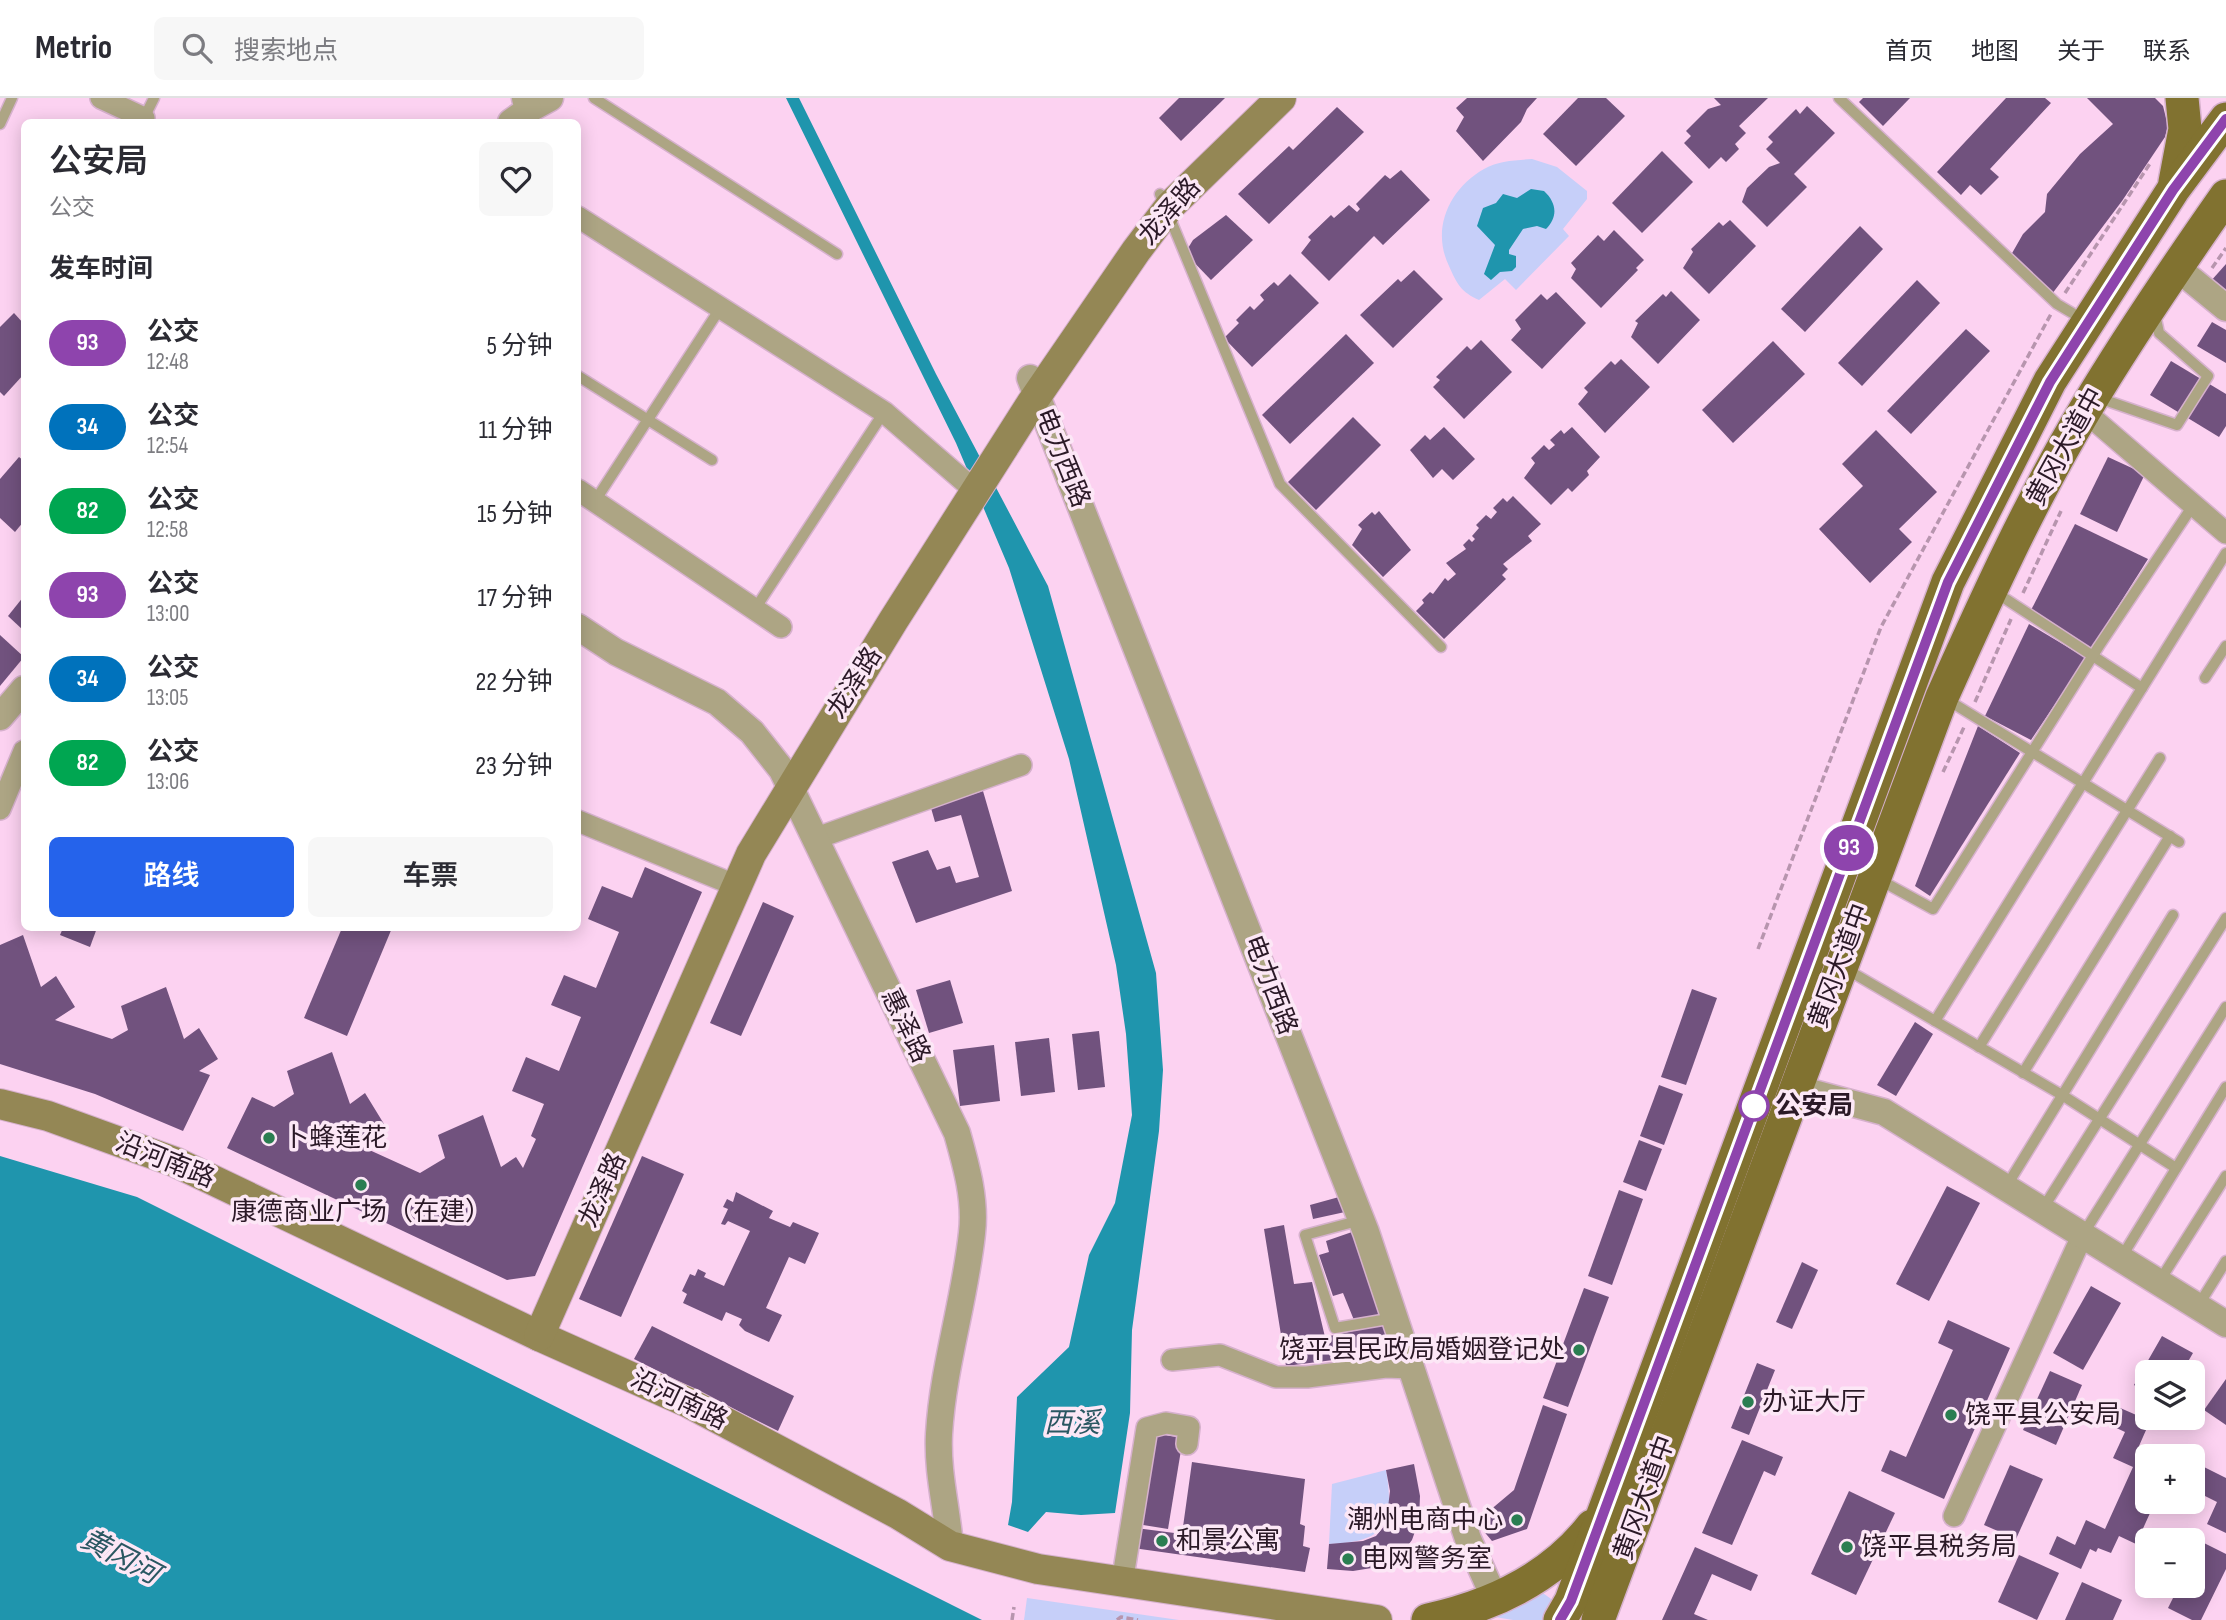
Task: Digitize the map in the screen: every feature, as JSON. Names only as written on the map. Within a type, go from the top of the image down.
[{"type":"main road","name":"龙泽路","points":[[533,1333],[731,883],[787,778],[965,482],[1163,202],[1256,98]]},
{"type":"main road","name":"龙泽路","points":[[1163,202],[1281,98]]},
{"type":"main road","points":[[2173,190],[2185,129],[2182,98]]},
{"type":"main road","name":"黄冈大道中","points":[[1560,1620],[1571,1601],[1948,582],[2050,382],[2173,190],[2226,119]]},
{"type":"main road","name":"黄冈大道中","points":[[1600,1618],[1873,876],[1956,706],[2089,404],[2176,267],[2226,196]]},
{"type":"main road","name":"龙泽路","points":[[787,778],[1034,387]]},
{"type":"main road","name":"沿河南路","points":[[0,1104],[48,1116],[175,1162],[533,1333],[689,1403],[898,1514],[950,1546],[1038,1569],[1377,1620]]},
{"type":"main road","points":[[1428,1620],[1457,1613],[1515,1590],[1549,1569],[1586,1534],[1604,1510]]},
{"type":"street","points":[[106,99],[144,118]]},
{"type":"street","points":[[581,224],[721,307],[884,412],[965,482]]},
{"type":"street","points":[[2176,267],[2226,308]]},
{"type":"street","name":"电力西路","points":[[1034,387],[1361,1220],[1468,1539],[1494,1597]]},
{"type":"street","points":[[2089,404],[2226,533]]},
{"type":"street","points":[[586,495],[782,627]]},
{"type":"street","name":"惠泽路","points":[[581,629],[616,652],[717,702],[752,732],[787,778],[957,1133],[971,1184],[973,1231],[948,1364],[939,1435],[941,1488],[950,1546]]},
{"type":"street","points":[[0,717],[21,692]]},
{"type":"street","points":[[0,809],[21,758]]},
{"type":"street","points":[[814,839],[1021,765]]},
{"type":"street","points":[[581,822],[731,883]]},
{"type":"street","points":[[1795,1088],[1884,1112],[2226,1324]]},
{"type":"street","points":[[1954,1516],[2082,1236]]},
{"type":"street","points":[[1172,1360],[1220,1355],[1276,1377],[1307,1377],[1386,1367],[1411,1368]]},
{"type":"street","points":[[1122,1583],[1147,1428],[1166,1423],[1189,1427],[1187,1444]]},
{"type":"lane","points":[[0,124],[12,98]]},
{"type":"lane","points":[[144,118],[154,98]]},
{"type":"lane","points":[[594,98],[837,254]]},
{"type":"lane","points":[[1839,98],[2057,304],[2087,322]]},
{"type":"lane","points":[[1163,202],[1280,484],[1441,647]]},
{"type":"lane","points":[[2089,404],[2178,425],[2208,376],[2159,333],[2153,302]]},
{"type":"lane","points":[[586,495],[721,307]]},
{"type":"lane","points":[[581,378],[712,460]]},
{"type":"lane","points":[[755,609],[884,412]]},
{"type":"lane","points":[[1873,876],[1933,909],[2035,751],[2092,656],[2194,505]]},
{"type":"lane","points":[[1935,1021],[2226,553]]},
{"type":"lane","points":[[2003,598],[2142,688]]},
{"type":"lane","points":[[2205,678],[2226,646]]},
{"type":"lane","points":[[1956,706],[2035,751],[2174,839],[2023,1073]]},
{"type":"lane","points":[[1979,1046],[2160,758]]},
{"type":"lane","points":[[2005,1188],[2173,915]]},
{"type":"lane","points":[[2042,1210],[2226,918]]},
{"type":"lane","points":[[1840,966],[2062,1095],[2176,1168]]},
{"type":"lane","points":[[2082,1236],[2226,1007]]},
{"type":"lane","points":[[2121,1258],[2226,1087]]},
{"type":"lane","points":[[2159,1282],[2226,1176]]},
{"type":"lane","points":[[1361,1220],[1306,1235],[1335,1328],[1394,1318]]},
{"type":"lane","points":[[2198,1307],[2226,1261]]},
{"type":"path","points":[[2212,268],[2226,248]]},
{"type":"path","points":[[1939,782],[1956,706],[2003,598],[2064,503]]},
{"type":"path","points":[[1012,1620],[1014,1607]]},
{"type":"path","points":[[1117,1620],[1121,1617],[1138,1620]]},
{"type":"shaded area","points":[[1532,159],[1557,167],[1587,191],[1587,199],[1563,229],[1569,236],[1516,290],[1505,279],[1479,300],[1460,287],[1444,252],[1443,224],[1447,211],[1461,187],[1484,169],[1513,160]]},
{"type":"shaded area","points":[[1386,1470],[1389,1504],[1382,1526],[1363,1539],[1329,1544],[1332,1484]]},
{"type":"shaded area","points":[[1540,1591],[1554,1601],[1545,1620],[1513,1620],[1489,1616]]},
{"type":"shaded area","points":[[1027,1598],[1179,1620],[1024,1620]]},
{"type":"water","name":"西溪","points":[[786,98],[799,98],[936,374],[1048,586],[1156,973],[1163,1070],[1159,1131],[1132,1330],[1130,1413],[1115,1513],[1081,1515],[1046,1512],[1028,1532],[1008,1525],[1012,1502],[1017,1397],[1069,1347],[1089,1255],[1115,1203],[1132,1115],[1126,1034],[1116,965],[1069,759],[1009,568],[956,443]]},
{"type":"water","points":[[1531,189],[1544,191],[1551,200],[1554,205],[1553,220],[1546,229],[1537,226],[1523,229],[1509,250],[1509,254],[1516,256],[1516,267],[1512,271],[1500,272],[1491,280],[1484,274],[1495,245],[1477,226],[1483,208],[1496,203],[1503,194],[1517,198]]},
{"type":"water","name":"黄冈河","points":[[0,1156],[137,1197],[982,1620],[0,1620]]},
{"type":"building","points":[[1179,98],[1225,98],[1181,141],[1159,118]]},
{"type":"building","points":[[1467,98],[1537,98],[1527,109],[1521,122],[1483,161],[1456,131],[1464,117],[1456,108]]},
{"type":"building","points":[[1578,98],[1606,98],[1625,116],[1576,166],[1543,134]]},
{"type":"building","points":[[1714,98],[1768,98],[1739,126],[1746,133],[1735,144],[1739,149],[1726,162],[1721,157],[1709,169],[1684,143],[1691,136],[1686,131],[1708,109],[1721,105]]},
{"type":"building","points":[[1863,98],[1910,98],[1883,126],[1859,102]]},
{"type":"building","points":[[2006,98],[2045,98],[2051,103],[1990,169],[1999,177],[1981,195],[1970,185],[1961,195],[1937,172]]},
{"type":"building","points":[[2087,98],[2155,98],[2163,106],[2168,126],[2165,137],[2122,201],[2052,294],[2011,255],[2023,234],[2045,212],[2047,194],[2080,154],[2113,124]]},
{"type":"building","points":[[1807,106],[1835,133],[1794,174],[1807,187],[1767,227],[1742,202],[1747,188],[1769,167],[1780,163],[1766,149],[1773,142],[1768,137],[1796,109],[1800,114]]},
{"type":"building","points":[[1337,107],[1364,132],[1269,224],[1238,194],[1289,146],[1293,150]]},
{"type":"building","points":[[1662,151],[1693,182],[1642,233],[1612,203]]},
{"type":"building","points":[[1401,170],[1430,200],[1383,245],[1374,236],[1329,281],[1301,253],[1311,240],[1308,237],[1331,215],[1334,218],[1349,205],[1357,212],[1360,209],[1356,204],[1385,175],[1390,179]]},
{"type":"building","points":[[1226,215],[1253,240],[1211,280],[1185,253],[1193,240]]},
{"type":"building","points":[[1730,220],[1756,246],[1709,294],[1683,268],[1693,252],[1691,249],[1719,222],[1723,226]]},
{"type":"building","points":[[1860,226],[1883,249],[1805,332],[1781,309]]},
{"type":"building","points":[[1614,230],[1644,260],[1636,268],[1638,270],[1601,308],[1571,278],[1576,269],[1571,263],[1598,235],[1604,241]]},
{"type":"building","points":[[2226,264],[2226,296],[2210,282]]},
{"type":"building","points":[[1414,270],[1443,299],[1393,348],[1360,315],[1398,279],[1401,282]]},
{"type":"building","points":[[1290,274],[1319,303],[1252,367],[1224,338],[1239,323],[1236,320],[1250,306],[1254,310],[1264,300],[1260,295],[1274,282],[1278,286]]},
{"type":"building","points":[[1917,280],[1940,303],[1862,386],[1838,363]]},
{"type":"building","points":[[1671,291],[1700,320],[1658,364],[1631,337],[1638,323],[1635,321],[1663,294],[1666,297]]},
{"type":"building","points":[[1556,292],[1586,323],[1542,369],[1511,340],[1521,329],[1515,320],[1541,294],[1547,300]]},
{"type":"building","points":[[14,313],[21,321],[21,377],[4,396],[0,392],[0,327]]},
{"type":"building","points":[[2212,322],[2226,330],[2226,363],[2197,346]]},
{"type":"building","points":[[1966,329],[1990,351],[1911,434],[1887,411]]},
{"type":"building","points":[[1346,334],[1374,363],[1290,444],[1262,415]]},
{"type":"building","points":[[1481,340],[1512,372],[1464,419],[1433,387],[1440,380],[1436,377],[1467,346],[1471,350]]},
{"type":"building","points":[[1773,341],[1805,374],[1733,443],[1702,410]]},
{"type":"building","points":[[1621,359],[1650,387],[1605,433],[1578,404],[1588,392],[1584,388],[1611,361],[1615,365]]},
{"type":"building","points":[[2171,361],[2226,394],[2226,426],[2219,437],[2150,395]]},
{"type":"building","points":[[1353,417],[1381,445],[1316,510],[1288,482]]},
{"type":"building","points":[[1444,427],[1475,459],[1453,480],[1442,469],[1433,478],[1410,450],[1425,435],[1430,440]]},
{"type":"building","points":[[1572,427],[1600,457],[1587,471],[1589,475],[1572,492],[1568,488],[1551,505],[1524,478],[1535,463],[1531,458],[1544,445],[1549,450],[1555,445],[1550,440],[1561,430],[1564,434]]},
{"type":"building","points":[[1876,430],[1937,492],[1899,529],[1912,542],[1870,583],[1819,529],[1863,486],[1842,464]]},
{"type":"building","points":[[19,457],[21,459],[21,525],[15,532],[0,518],[0,479]]},
{"type":"building","points":[[2108,457],[2145,474],[2117,532],[2080,514]]},
{"type":"building","points":[[1513,496],[1541,524],[1528,536],[1532,541],[1503,564],[1508,569],[1502,575],[1506,579],[1444,639],[1416,611],[1424,603],[1422,600],[1430,592],[1433,594],[1445,578],[1448,581],[1456,574],[1446,563],[1466,549],[1463,545],[1469,539],[1472,542],[1475,539],[1472,536],[1479,528],[1476,525],[1486,515],[1491,519],[1497,512],[1493,508],[1503,498],[1507,502]]},
{"type":"building","points":[[1379,511],[1411,550],[1383,577],[1352,545],[1362,529],[1358,525],[1372,512],[1375,515]]},
{"type":"building","points":[[2075,524],[2148,559],[2091,649],[2029,614]]},
{"type":"building","points":[[21,600],[21,628],[8,616]]},
{"type":"building","points":[[2029,624],[2086,658],[2031,740],[1985,716]]},
{"type":"building","points":[[0,635],[21,654],[21,661],[0,686]]},
{"type":"building","points":[[1978,726],[2020,753],[1930,896],[1915,886]]},
{"type":"building","points":[[983,791],[1012,891],[916,923],[892,862],[928,850],[937,870],[950,866],[956,883],[979,877],[961,815],[935,822],[931,808]]},
{"type":"building","points":[[645,867],[702,892],[535,1276],[507,1280],[227,1148],[252,1097],[274,1107],[294,1094],[287,1071],[332,1052],[350,1104],[365,1093],[384,1124],[354,1143],[420,1173],[445,1158],[438,1135],[483,1115],[501,1167],[516,1157],[523,1168],[536,1139],[531,1136],[544,1104],[512,1091],[526,1057],[559,1071],[581,1017],[551,1005],[564,975],[596,988],[619,932],[588,919],[602,886],[632,898]]},
{"type":"building","points":[[763,902],[794,916],[741,1036],[710,1023]]},
{"type":"building","points":[[62,931],[96,931],[90,947],[60,935]]},
{"type":"building","points":[[341,931],[391,931],[347,1036],[304,1018]]},
{"type":"building","points":[[23,935],[41,987],[56,976],[75,1007],[55,1020],[112,1039],[128,1030],[121,1006],[166,987],[184,1039],[199,1028],[218,1059],[199,1071],[210,1075],[183,1131],[95,1094],[0,1064],[0,945]]},
{"type":"building","points":[[950,980],[963,1023],[929,1033],[916,990]]},
{"type":"building","points":[[1692,989],[1717,998],[1686,1085],[1661,1077]]},
{"type":"building","points":[[1915,1022],[1933,1034],[1896,1096],[1877,1085]]},
{"type":"building","points":[[1099,1031],[1105,1087],[1078,1090],[1072,1034]]},
{"type":"building","points":[[1049,1038],[1055,1092],[1021,1096],[1015,1042]]},
{"type":"building","points":[[994,1045],[1000,1101],[960,1106],[953,1050]]},
{"type":"building","points":[[1659,1085],[1683,1094],[1664,1145],[1640,1136]]},
{"type":"building","points":[[1639,1140],[1662,1149],[1646,1191],[1623,1182]]},
{"type":"building","points":[[642,1156],[684,1174],[621,1317],[579,1299]]},
{"type":"building","points":[[1947,1186],[1980,1203],[1929,1301],[1896,1284]]},
{"type":"building","points":[[1619,1190],[1643,1199],[1612,1285],[1588,1276]]},
{"type":"building","points":[[736,1192],[773,1211],[769,1218],[790,1227],[793,1222],[819,1233],[805,1264],[789,1257],[766,1308],[782,1315],[769,1342],[745,1331],[739,1325],[742,1319],[726,1312],[722,1321],[683,1303],[687,1294],[682,1291],[690,1274],[695,1276],[698,1269],[706,1273],[704,1277],[724,1286],[750,1231],[728,1221],[725,1225],[721,1224],[728,1209],[723,1207],[727,1199],[733,1202]]},
{"type":"building","points":[[1339,1197],[1345,1212],[1313,1219],[1310,1205]]},
{"type":"building","points":[[1284,1225],[1294,1284],[1312,1282],[1325,1337],[1358,1330],[1343,1293],[1333,1296],[1319,1255],[1329,1252],[1326,1241],[1352,1232],[1396,1352],[1286,1366],[1264,1229]]},
{"type":"building","points":[[1802,1262],[1818,1270],[1792,1329],[1776,1322]]},
{"type":"building","points":[[2091,1286],[2121,1303],[2083,1370],[2053,1353]]},
{"type":"building","points":[[1584,1288],[1609,1297],[1568,1407],[1543,1398]]},
{"type":"building","points":[[1948,1320],[2010,1348],[1944,1499],[1881,1471],[1890,1450],[1906,1457],[1953,1350],[1938,1343]]},
{"type":"building","points":[[652,1326],[794,1396],[778,1431],[634,1359]]},
{"type":"building","points":[[2162,1336],[2193,1353],[2189,1360],[2148,1360]]},
{"type":"building","points":[[1757,1363],[1775,1370],[1749,1435],[1731,1428]]},
{"type":"building","points":[[2050,1371],[2082,1385],[2056,1445],[2023,1430]]},
{"type":"building","points":[[2226,1379],[2226,1425],[2205,1409]]},
{"type":"building","points":[[1543,1405],[1567,1414],[1527,1529],[1492,1541],[1476,1522],[1514,1490]]},
{"type":"building","points":[[2118,1407],[2135,1414],[2135,1430],[2146,1430],[2140,1444],[2135,1444],[2135,1514],[2150,1514],[2143,1528],[2135,1528],[2135,1544],[2119,1536],[2111,1553],[2098,1548],[2096,1552],[2090,1549],[2081,1569],[2049,1554],[2057,1536],[2075,1545],[2086,1520],[2105,1529],[2133,1467],[2113,1458],[2125,1432],[2110,1425]]},
{"type":"building","points":[[1151,1433],[1183,1438],[1168,1529],[1137,1524]]},
{"type":"building","points":[[1742,1440],[1783,1457],[1775,1476],[1764,1471],[1732,1545],[1702,1533]]},
{"type":"building","points":[[1192,1462],[1305,1479],[1300,1524],[1305,1526],[1303,1546],[1310,1548],[1305,1572],[1133,1548],[1136,1528],[1182,1534]]},
{"type":"building","points":[[1414,1464],[1420,1496],[1419,1520],[1412,1540],[1399,1557],[1378,1567],[1353,1571],[1327,1569],[1329,1544],[1363,1541],[1376,1536],[1386,1524],[1390,1491],[1386,1470]]},
{"type":"building","points":[[2010,1465],[2043,1479],[2016,1539],[1984,1525]]},
{"type":"building","points":[[2205,1468],[2226,1478],[2226,1533],[2207,1524],[2217,1502],[2205,1496]]},
{"type":"building","points":[[1849,1491],[1895,1513],[1856,1595],[1811,1574]]},
{"type":"building","points":[[2205,1544],[2226,1554],[2226,1569],[2201,1620],[2192,1620],[2168,1608],[2173,1598],[2205,1598]]},
{"type":"building","points":[[1695,1547],[1758,1575],[1751,1591],[1712,1574],[1694,1614],[1708,1620],[1662,1620]]},
{"type":"building","points":[[2019,1555],[2059,1573],[2037,1620],[1998,1602]]},
{"type":"building","points":[[2082,1582],[2122,1600],[2113,1620],[2065,1620]]},
{"type":"bus line","name":"93","points":[[1560,1620],[1571,1601],[1948,582],[2050,382],[2173,190],[2226,119]]},
{"type":"place","name":"公安局","points":[[1754,1106]]},
{"type":"place","name":"卜蜂莲花","points":[[269,1138]]},
{"type":"place","name":"康德商业广场（在建）","points":[[361,1185]]},
{"type":"place","name":"饶平县民政局婚姻登记处","points":[[1579,1350]]},
{"type":"place","name":"办证大厅","points":[[1748,1402]]},
{"type":"place","name":"饶平县公安局","points":[[1951,1415]]},
{"type":"place","name":"潮州电商中心","points":[[1517,1520]]},
{"type":"place","name":"和景公寓","points":[[1162,1541]]},
{"type":"place","name":"饶平县税务局","points":[[1847,1547]]},
{"type":"place","name":"电网警务室","points":[[1348,1559]]}]
